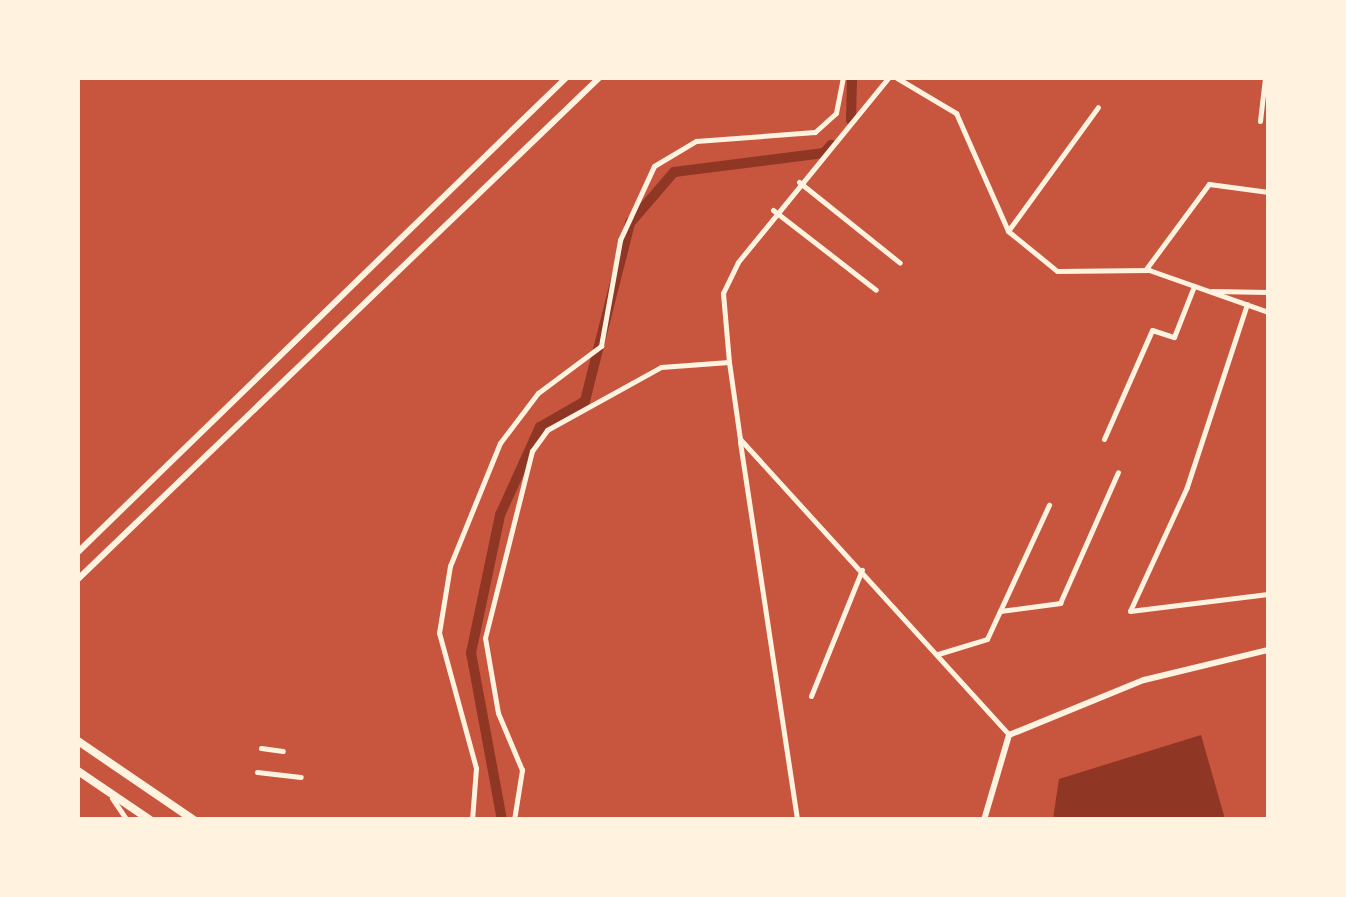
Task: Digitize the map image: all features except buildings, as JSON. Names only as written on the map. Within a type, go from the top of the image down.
[{"type":"main road","points":[[78,741],[194,820]]},
{"type":"main road","points":[[78,771],[150,820]]},
{"type":"street","points":[[78,552],[566,78]]},
{"type":"street","points":[[78,579],[599,78]]},
{"type":"street","points":[[472,820],[476,768],[439,633],[450,566],[500,443],[538,393],[601,346],[620,240],[654,166],[696,141],[771,142],[815,132],[836,113],[843,78]]},
{"type":"street","points":[[798,820],[740,439],[723,294],[772,210],[888,78]]},
{"type":"street","points":[[897,78],[956,112],[1008,232],[1057,271],[1146,270],[1268,312]]},
{"type":"street","points":[[1260,121],[1265,78]]},
{"type":"street","points":[[1008,232],[1098,108]]},
{"type":"street","points":[[799,182],[900,263]]},
{"type":"street","points":[[1146,270],[1209,184],[1268,192]]},
{"type":"street","points":[[772,210],[876,290]]},
{"type":"street","points":[[1104,439],[1152,330],[1174,337],[1194,286]]},
{"type":"street","points":[[1210,292],[1268,292]]},
{"type":"street","points":[[1246,304],[1187,487],[1130,611],[1268,594]]},
{"type":"street","points":[[514,820],[522,770],[498,713],[485,638],[532,451],[548,430],[660,366],[730,362]]},
{"type":"street","points":[[740,439],[1010,735]]},
{"type":"street","points":[[1000,612],[1060,603],[1118,472]]},
{"type":"street","points":[[938,654],[987,640],[1049,505]]},
{"type":"street","points":[[811,696],[862,570]]},
{"type":"street","points":[[1010,735],[1144,680],[1268,650]]},
{"type":"street","points":[[984,820],[1010,735]]},
{"type":"street","points":[[261,748],[283,751]]},
{"type":"street","points":[[258,772],[301,777]]},
{"type":"street","points":[[108,791],[127,820]]},
{"type":"shaded area","points":[[1201,735],[1225,819],[1053,819],[1059,779]]},
{"type":"waterway","points":[[851,120],[852,78]]},
{"type":"waterway","points":[[502,820],[471,653],[500,515],[540,427],[585,401],[630,223],[674,172],[824,153],[831,145]]}]
